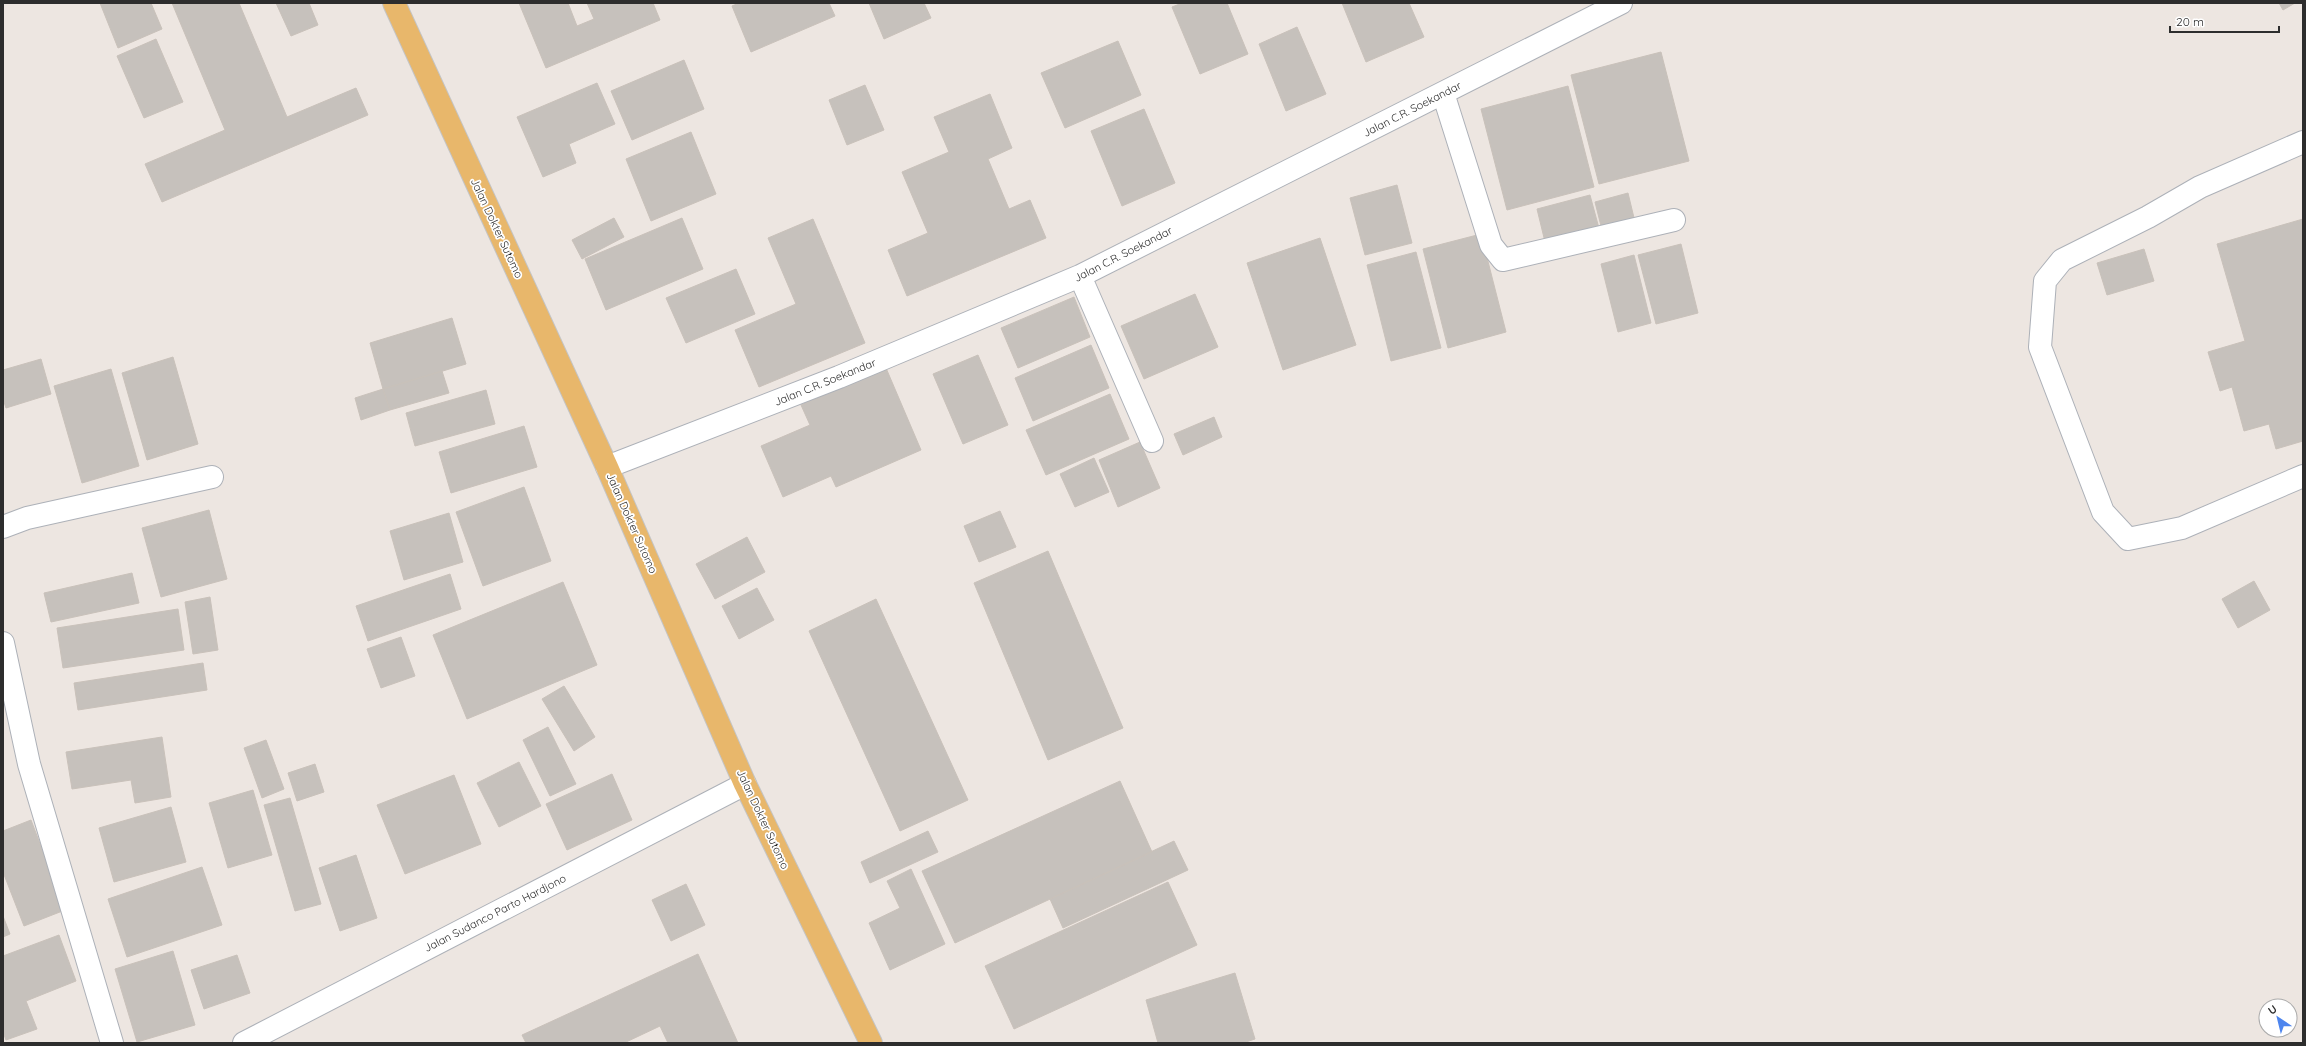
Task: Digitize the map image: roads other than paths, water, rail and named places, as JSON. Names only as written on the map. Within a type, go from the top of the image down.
[{"type":"main road","name":"Jalan Dokter Sutomo","points":[[394,3],[607,467],[745,784],[870,1043]]},
{"type":"street","name":"Jalan C.R. Soekandar","points":[[607,467],[839,377],[1080,276],[1621,3]]},
{"type":"street","points":[[1443,93],[1491,245],[1503,260],[1674,220]]},
{"type":"street","points":[[2303,142],[2200,187],[2148,217],[2062,260],[2045,281],[2040,347],[2103,512],[2128,539],[2182,528],[2303,476]]},
{"type":"street","points":[[1080,276],[1152,441]]},
{"type":"street","points":[[3,527],[27,518],[212,477]]},
{"type":"street","points":[[3,643],[29,764],[112,1043]]},
{"type":"street","name":"Jalan Sudanco Parto Hardjono","points":[[244,1043],[745,784]]}]
